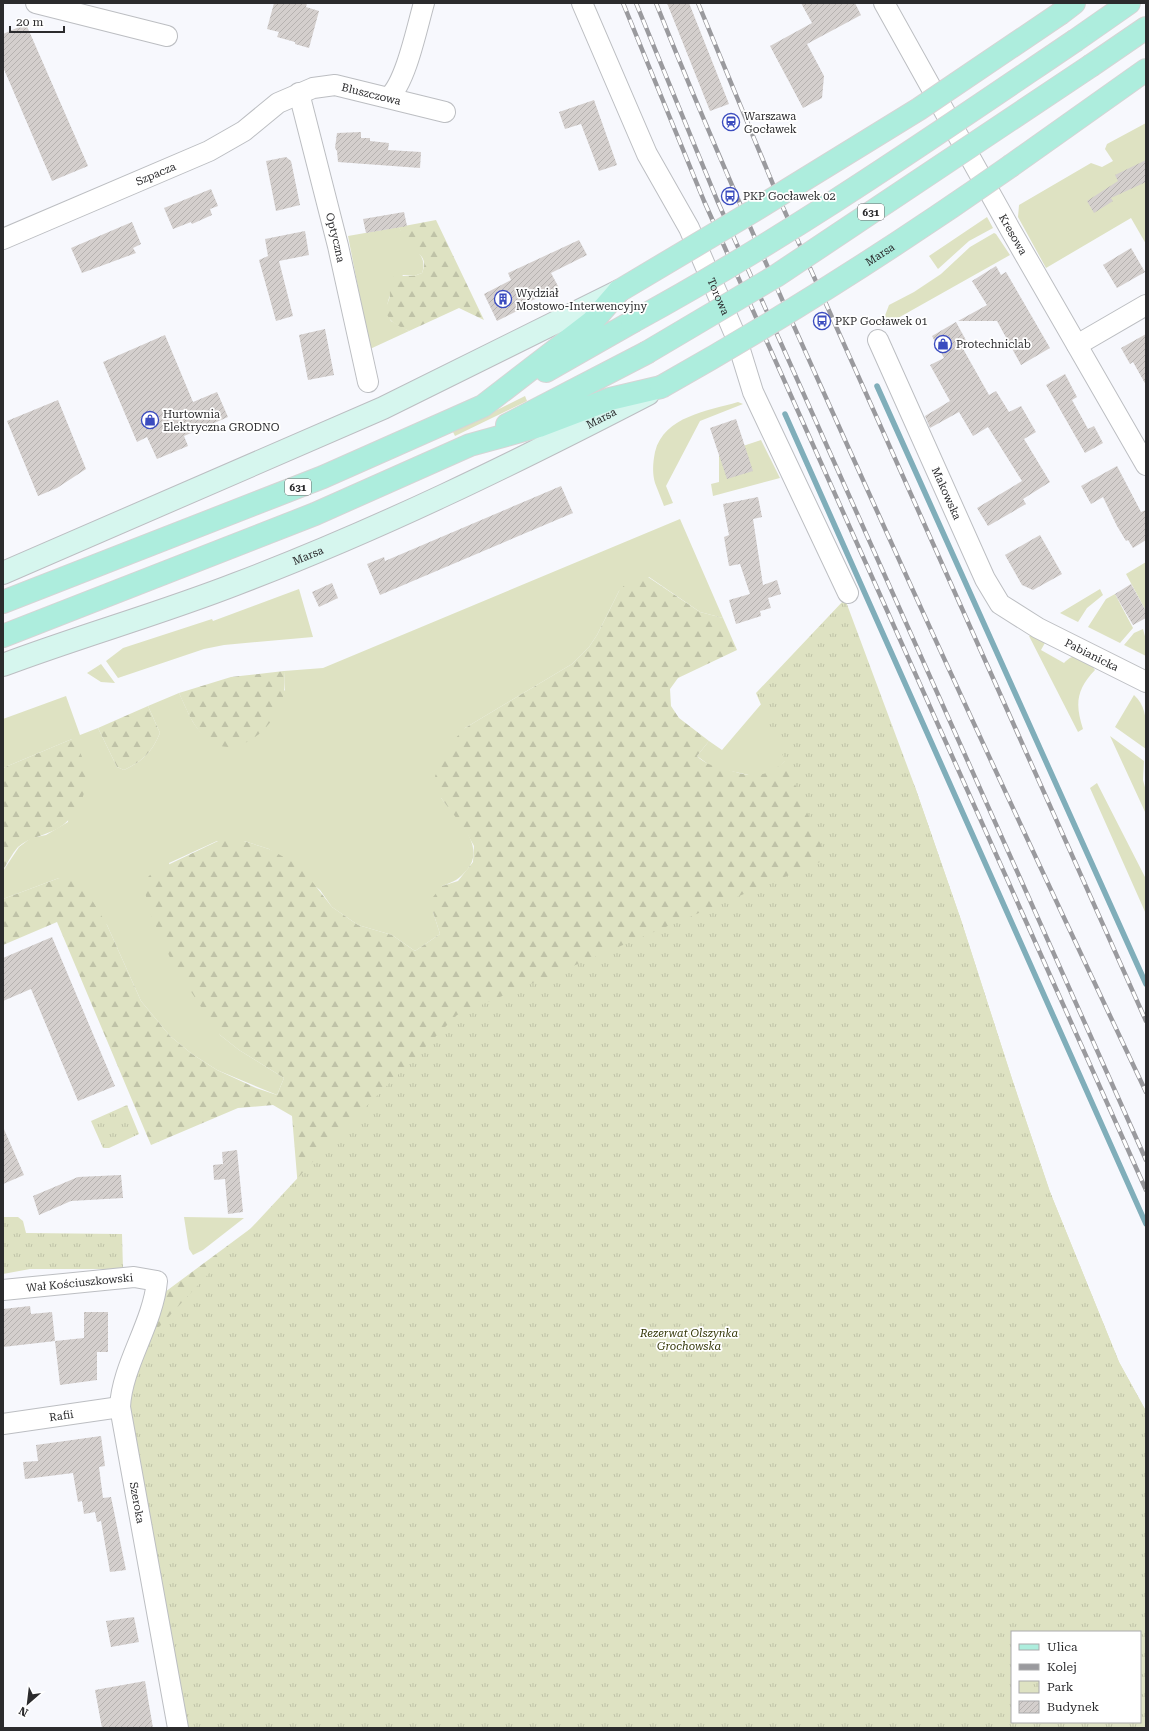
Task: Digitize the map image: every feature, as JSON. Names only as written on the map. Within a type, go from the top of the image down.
[{"type":"main road","name":"631","points":[[3,602],[323,477],[483,406],[751,254],[851,191],[1129,3]]},
{"type":"main road","points":[[3,573],[383,408],[619,290],[750,213],[919,109],[1068,8]]},
{"type":"main road","name":"631","points":[[3,636],[315,514],[470,444],[646,353],[776,276],[1146,28]]},
{"type":"main road","name":"Marsa","points":[[3,665],[61,643],[235,585],[388,522],[538,451],[661,387],[773,323],[867,264],[964,199],[1146,70]]},
{"type":"main road","points":[[483,406],[592,322],[619,290]]},
{"type":"main road","points":[[470,444],[539,426],[610,399],[661,387]]},
{"type":"street","points":[[36,3],[167,36]]},
{"type":"street","points":[[389,97],[394,92],[401,80],[424,3]]},
{"type":"street","name":"Torowa","points":[[582,3],[647,154],[689,228],[736,337],[753,392],[848,593]]},
{"type":"street","name":"Kresowa","points":[[884,3],[1010,229],[1146,465]]},
{"type":"street","name":"Bluszczowa","points":[[299,93],[325,85],[335,85],[389,97],[445,112]]},
{"type":"street","name":"Szpacza","points":[[3,239],[209,151],[244,131],[278,103],[299,93]]},
{"type":"street","name":"Optyczna","points":[[299,93],[338,246],[368,382]]},
{"type":"street","points":[[1077,345],[1146,305]]},
{"type":"street","name":"Makowska","points":[[878,340],[986,582],[1000,604],[1038,628]]},
{"type":"street","name":"Pabianicka","points":[[1038,628],[1146,682]]},
{"type":"street","name":"Wał Kościuszkowski","points":[[3,1290],[134,1277],[157,1281]]},
{"type":"street","name":"Szeroka","points":[[157,1281],[154,1302],[122,1390],[120,1407],[178,1728]]},
{"type":"street","name":"Rafii","points":[[3,1424],[120,1407]]},
{"type":"green space","points":[[1146,123],[1146,244],[1131,218],[1046,268],[1018,217],[1019,205],[1091,163],[1102,167],[1113,161],[1105,149],[1107,144]]},
{"type":"green space","points":[[987,217],[993,228],[969,241],[938,269],[929,256]]},
{"type":"green space","points":[[436,220],[484,320],[459,308],[409,331],[394,323],[388,317],[386,308],[390,296],[390,283],[394,276],[414,276],[422,273],[424,263],[419,253],[405,240],[399,227]]},
{"type":"green space","points":[[399,227],[406,239],[420,254],[424,266],[422,273],[414,276],[403,275],[392,291],[388,303],[388,315],[391,321],[409,331],[370,349],[348,236]]},
{"type":"green space","points":[[994,233],[1010,255],[882,327],[889,305],[914,292],[941,274],[970,247]]},
{"type":"green space","points":[[525,396],[527,401],[455,436],[453,432]]},
{"type":"green space","points":[[738,402],[743,404],[700,421],[666,486],[673,503],[664,506],[655,483],[653,471],[655,452],[660,440],[668,430],[677,423],[689,417],[701,412]]},
{"type":"green space","points":[[761,440],[780,478],[713,496],[711,484],[719,482],[719,454]]},
{"type":"green space","points":[[680,519],[723,618],[700,612],[649,577],[619,591],[597,635],[589,647],[572,664],[465,728],[441,798],[461,823],[472,842],[472,861],[467,870],[459,878],[442,886],[433,912],[440,934],[415,951],[392,935],[358,925],[332,907],[320,890],[269,849],[244,841],[217,841],[169,863],[220,1035],[239,1050],[284,1078],[277,1095],[217,1070],[192,1054],[170,1036],[141,1001],[107,925],[59,878],[3,899],[3,871],[19,847],[31,838],[46,835],[68,822],[72,739],[3,768],[3,719],[66,696],[80,735],[98,728],[117,767],[124,770],[137,763],[150,751],[160,733],[148,706],[179,693],[195,725],[206,737],[222,746],[285,690],[284,671],[323,668]]},
{"type":"green space","points":[[1146,562],[1146,611],[1126,574]]},
{"type":"green space","name":"Rezerwat Olszynka Grochowska","points":[[648,577],[700,612],[723,618],[737,650],[678,678],[670,689],[671,706],[679,718],[709,741],[697,756],[705,762],[740,773],[758,775],[772,771],[795,753],[915,787],[961,920],[1050,1192],[1119,1362],[1146,1411],[1146,1728],[184,1728],[125,1397],[165,1292],[250,1229],[298,1188],[292,1116],[273,1105],[238,1108],[151,1145],[57,922],[3,945],[3,899],[59,878],[80,880],[107,925],[141,1001],[170,1036],[192,1054],[217,1070],[256,1088],[277,1095],[284,1078],[239,1050],[220,1035],[172,962],[150,913],[144,888],[146,879],[153,872],[218,841],[244,841],[269,849],[293,862],[307,875],[332,907],[358,925],[392,935],[415,951],[440,934],[433,912],[433,897],[442,886],[458,881],[473,862],[474,846],[464,828],[441,798],[435,776],[453,741],[465,728],[572,664],[589,647],[597,635],[619,591],[631,578]]},
{"type":"green space","points":[[299,589],[313,637],[224,645],[204,649],[118,678],[106,661],[123,648],[212,619],[213,621]]},
{"type":"green space","points":[[1100,589],[1103,595],[1087,608],[1078,622],[1060,613]]},
{"type":"green space","points":[[1115,594],[1133,628],[1120,643],[1088,627],[1106,599]]},
{"type":"green space","name":"Rezerwat Olszynka Grochowska","points":[[845,599],[915,787],[961,920],[1050,1192],[1119,1362],[1146,1411],[1146,1728],[184,1728],[125,1397],[146,1341],[333,1140],[457,1015],[827,859],[756,693]]},
{"type":"green space","points":[[1143,629],[1146,640],[1146,656],[1124,645],[1134,633]]},
{"type":"green space","points":[[1029,636],[1034,636],[1046,641],[1041,650],[1064,663],[1071,657],[1075,657],[1085,661],[1095,670],[1084,684],[1079,698],[1078,705],[1083,729],[1078,732]]},
{"type":"green space","points":[[101,664],[115,683],[101,682],[87,673]]},
{"type":"green space","points":[[284,671],[285,684],[283,696],[276,714],[261,732],[251,740],[241,745],[230,747],[219,746],[208,740],[194,724],[179,693],[231,677]]},
{"type":"green space","points":[[780,682],[795,753],[774,771],[758,777],[712,767],[697,756],[709,741],[722,750]]},
{"type":"green space","points":[[1134,695],[1142,706],[1146,719],[1146,749],[1115,727]]},
{"type":"green space","points":[[148,706],[160,733],[154,746],[137,763],[124,770],[117,767],[98,728]]},
{"type":"green space","points":[[1110,736],[1144,761],[1143,780],[1146,791],[1146,814]]},
{"type":"green space","points":[[72,739],[79,750],[84,763],[86,775],[82,800],[68,821],[57,829],[27,841],[18,847],[3,871],[3,768]]},
{"type":"green space","points":[[1097,783],[1146,879],[1146,914],[1090,788]]},
{"type":"green space","points":[[127,1105],[139,1134],[109,1148],[103,1148],[91,1121]]},
{"type":"green space","points":[[3,1217],[18,1217],[23,1221],[26,1233],[122,1234],[123,1269],[30,1269],[3,1274]]},
{"type":"green space","points":[[184,1217],[244,1218],[203,1250],[193,1255],[189,1249]]},
{"type":"building","points":[[274,3],[307,3],[306,7],[319,11],[309,48],[277,37],[279,32],[267,29]]},
{"type":"building","points":[[667,3],[689,3],[729,104],[710,111]]},
{"type":"building","points":[[801,3],[855,3],[861,15],[807,44],[824,76],[822,98],[803,108],[770,46],[812,23]]},
{"type":"building","points":[[26,24],[88,166],[52,181],[3,67],[3,34]]},
{"type":"building","points":[[594,100],[617,165],[599,171],[581,124],[565,129],[559,112]]},
{"type":"building","points":[[361,132],[361,138],[370,138],[370,141],[389,143],[388,150],[421,152],[420,168],[338,162],[337,151],[335,148],[337,133]]},
{"type":"building","points":[[286,157],[291,161],[300,205],[276,211],[266,161]]},
{"type":"building","points":[[1146,160],[1146,182],[1111,198],[1113,201],[1094,213],[1087,201],[1118,181],[1115,175]]},
{"type":"building","points":[[211,189],[218,206],[210,209],[212,215],[192,224],[191,222],[173,229],[164,208]]},
{"type":"building","points":[[404,212],[407,226],[366,233],[363,219]]},
{"type":"building","points":[[132,222],[141,244],[133,248],[136,253],[82,273],[71,248]]},
{"type":"building","points":[[305,231],[309,255],[279,261],[293,316],[276,321],[259,260],[268,256],[265,239]]},
{"type":"building","points":[[579,240],[587,255],[551,273],[559,288],[522,305],[523,308],[497,321],[484,294],[511,280],[508,273]]},
{"type":"building","points":[[1131,248],[1145,272],[1117,288],[1103,265]]},
{"type":"building","points":[[996,266],[1001,275],[1006,272],[1050,348],[1021,365],[997,321],[958,321],[987,305],[972,281]]},
{"type":"building","points":[[956,322],[968,344],[962,347],[989,395],[996,391],[1009,412],[1021,406],[1036,432],[1024,439],[1050,482],[1023,499],[1026,504],[988,526],[977,508],[1022,481],[988,427],[973,436],[959,412],[930,428],[925,416],[950,401],[930,365],[944,358],[932,336]]},
{"type":"building","points":[[325,329],[334,375],[308,380],[299,335]]},
{"type":"building","points":[[1146,334],[1146,385],[1133,362],[1130,364],[1121,348]]},
{"type":"building","points":[[165,335],[193,402],[217,392],[228,417],[184,436],[188,446],[157,459],[147,437],[137,442],[103,362]]},
{"type":"building","points":[[1065,374],[1077,397],[1072,400],[1088,429],[1094,426],[1103,443],[1085,453],[1046,385]]},
{"type":"building","points":[[58,400],[86,469],[57,488],[38,496],[7,421]]},
{"type":"building","points":[[736,419],[753,471],[727,479],[710,428]]},
{"type":"building","points":[[1117,466],[1141,512],[1146,510],[1146,540],[1133,548],[1128,540],[1126,541],[1117,526],[1103,497],[1091,504],[1081,486]]},
{"type":"building","points":[[561,486],[573,513],[380,595],[367,564],[384,557],[385,561]]},
{"type":"building","points":[[758,497],[762,517],[753,519],[763,585],[777,580],[781,594],[768,598],[771,608],[760,611],[761,616],[736,624],[729,600],[750,594],[740,564],[729,566],[724,537],[729,535],[723,504]]},
{"type":"building","points":[[1040,535],[1062,574],[1033,590],[1022,585],[1005,555]]},
{"type":"building","points":[[332,583],[338,598],[319,607],[312,592]]},
{"type":"building","points":[[1131,584],[1146,611],[1146,618],[1133,625],[1115,594]]},
{"type":"building","points":[[52,937],[115,1086],[78,1101],[31,989],[3,1001],[3,958]]},
{"type":"building","points":[[3,1127],[24,1175],[3,1184]]},
{"type":"building","points":[[237,1150],[243,1212],[228,1214],[225,1179],[214,1180],[213,1165],[223,1164],[222,1152]]},
{"type":"building","points":[[121,1175],[123,1198],[71,1201],[39,1215],[33,1196],[78,1177]]},
{"type":"building","points":[[30,1306],[31,1314],[52,1312],[55,1341],[3,1347],[3,1309]]},
{"type":"building","points":[[84,1312],[108,1312],[108,1352],[97,1352],[97,1380],[60,1385],[55,1341],[84,1338]]},
{"type":"building","points":[[101,1436],[105,1466],[99,1467],[103,1498],[111,1497],[126,1570],[110,1572],[101,1521],[97,1522],[95,1512],[84,1514],[82,1501],[78,1502],[73,1473],[25,1479],[23,1462],[38,1461],[36,1445]]},
{"type":"building","points":[[134,1617],[139,1642],[111,1647],[106,1621]]},
{"type":"building","points":[[145,1681],[153,1728],[102,1728],[95,1690]]},
{"type":"waterway","points":[[877,386],[1146,984]]},
{"type":"waterway","points":[[785,414],[1146,1224]]},
{"type":"railway","points":[[623,3],[704,201],[1146,1190]]},
{"type":"railway","points":[[636,3],[717,200],[1146,1160]]},
{"type":"railway","points":[[656,3],[698,106],[786,310],[987,752],[1146,1092]]},
{"type":"railway","points":[[698,3],[777,194],[1146,1021]]},
{"type":"place","name":"Warszawa Gocławek","points":[[731,122]]},
{"type":"place","name":"PKP Gocławek 02","points":[[730,196]]},
{"type":"place","name":"Wydział Mostowo-Interwencyjny","points":[[503,299]]},
{"type":"place","name":"PKP Gocławek 01","points":[[822,321]]},
{"type":"place","name":"Protechniclab","points":[[943,344]]},
{"type":"place","name":"Hurtownia Elektryczna GRODNO","points":[[150,420]]}]
